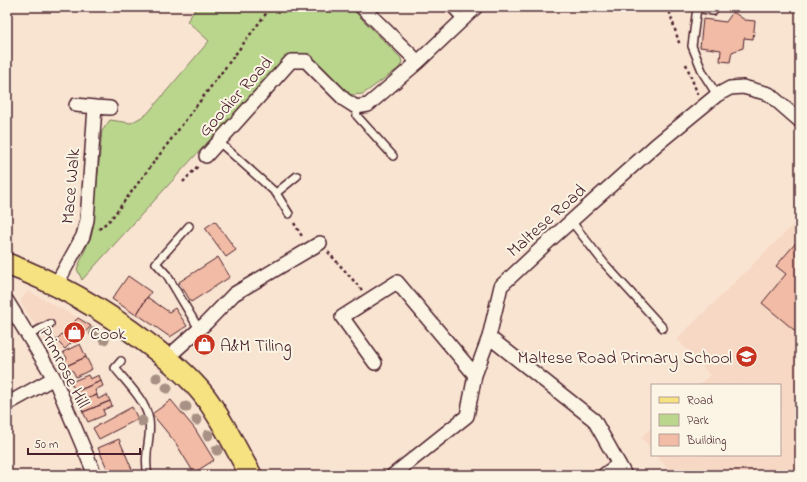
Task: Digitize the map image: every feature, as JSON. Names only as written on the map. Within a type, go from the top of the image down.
[{"type":"main road","points":[[7,264],[56,285],[107,314],[167,358],[203,394],[251,475]]},
{"type":"street","points":[[362,7],[418,62]]},
{"type":"street","points":[[356,107],[368,105],[418,62],[476,7]]},
{"type":"street","name":"Goodier Road","points":[[206,156],[291,61],[306,61],[344,100],[356,107]]},
{"type":"street","name":"Maltese Road","points":[[393,475],[467,416],[475,375],[489,337],[501,286],[656,145],[717,95],[730,88],[743,87],[769,94],[800,121]]},
{"type":"street","points":[[76,106],[110,108]]},
{"type":"street","name":"Mace Walk","points":[[56,285],[84,236],[87,220],[95,108]]},
{"type":"street","points":[[167,358],[234,294],[314,246]]},
{"type":"street","points":[[375,363],[342,317],[369,298],[397,282],[475,375]]},
{"type":"street","name":"Primrose Hill","points":[[8,305],[29,335],[54,378],[95,475]]},
{"type":"street","points":[[489,337],[594,420],[622,469],[604,475]]},
{"type":"street","points":[[7,404],[54,378]]},
{"type":"lane","points":[[450,7],[462,20]]},
{"type":"lane","points":[[713,11],[696,8],[692,46],[703,73],[717,95]]},
{"type":"lane","points":[[356,107],[357,116],[392,156]]},
{"type":"lane","points":[[218,142],[276,193],[289,214]]},
{"type":"lane","points":[[276,193],[297,176]]},
{"type":"lane","points":[[571,221],[604,263],[663,328]]},
{"type":"lane","points":[[189,226],[156,263],[166,275],[199,329]]},
{"type":"lane","points":[[29,335],[50,324]]},
{"type":"lane","points":[[121,361],[116,368],[145,406],[149,421],[145,462],[148,475]]},
{"type":"path","points":[[78,248],[111,219],[240,49],[269,8]]},
{"type":"path","points":[[237,46],[240,49]]},
{"type":"path","points":[[183,182],[206,156]]},
{"type":"path","points":[[289,214],[314,246],[369,298]]},
{"type":"shaded area","name":"Maltese Road Primary School","points":[[800,218],[800,475],[674,475],[657,456],[781,456],[781,384],[700,384],[710,375],[677,339]]},
{"type":"shaded area","points":[[28,291],[91,326],[75,343],[73,342],[65,349],[54,354],[21,303],[21,299]]},
{"type":"shaded area","points":[[651,428],[651,449],[641,437]]},
{"type":"green space","points":[[197,7],[350,7],[401,58],[402,63],[399,68],[363,94],[350,95],[308,56],[288,56],[82,280],[77,269],[92,234],[102,131],[110,120],[131,123],[147,114],[209,41],[187,21]]},
{"type":"building","points":[[733,12],[745,20],[755,21],[753,39],[744,38],[743,48],[732,52],[730,62],[720,61],[721,50],[700,47],[703,19],[726,22]]},
{"type":"building","points":[[215,221],[236,250],[226,257],[205,228]]},
{"type":"building","points":[[800,238],[800,335],[762,303],[786,274],[776,266]]},
{"type":"building","points":[[218,257],[230,277],[191,302],[179,282]]},
{"type":"building","points":[[128,276],[151,292],[136,315],[112,299]]},
{"type":"building","points":[[147,297],[169,312],[175,308],[187,326],[170,337],[137,314]]},
{"type":"building","name":"Cook","points":[[78,318],[91,326],[75,343],[73,341],[65,349],[56,340]]},
{"type":"building","points":[[80,344],[86,357],[66,366],[64,363],[67,358],[63,352]]},
{"type":"building","points":[[86,357],[92,369],[76,377],[73,371],[67,369],[66,366]]},
{"type":"building","points":[[88,375],[90,379],[99,375],[101,381],[75,392],[71,382]]},
{"type":"building","points":[[101,381],[103,386],[95,390],[97,395],[79,402],[75,392]]},
{"type":"building","points":[[97,395],[98,399],[107,395],[110,401],[83,412],[79,402]]},
{"type":"building","points":[[171,400],[195,429],[214,460],[194,473],[175,442],[152,414]]},
{"type":"building","points":[[110,401],[112,406],[103,410],[105,415],[88,422],[83,412]]},
{"type":"building","points":[[132,407],[138,419],[99,439],[93,428]]},
{"type":"building","points":[[119,439],[134,474],[110,475],[98,448]]},
{"type":"place","name":"Cook","points":[[74,333]]},
{"type":"place","name":"A&M Tiling","points":[[205,345]]},
{"type":"place","name":"Maltese Road Primary School","points":[[747,357]]}]
